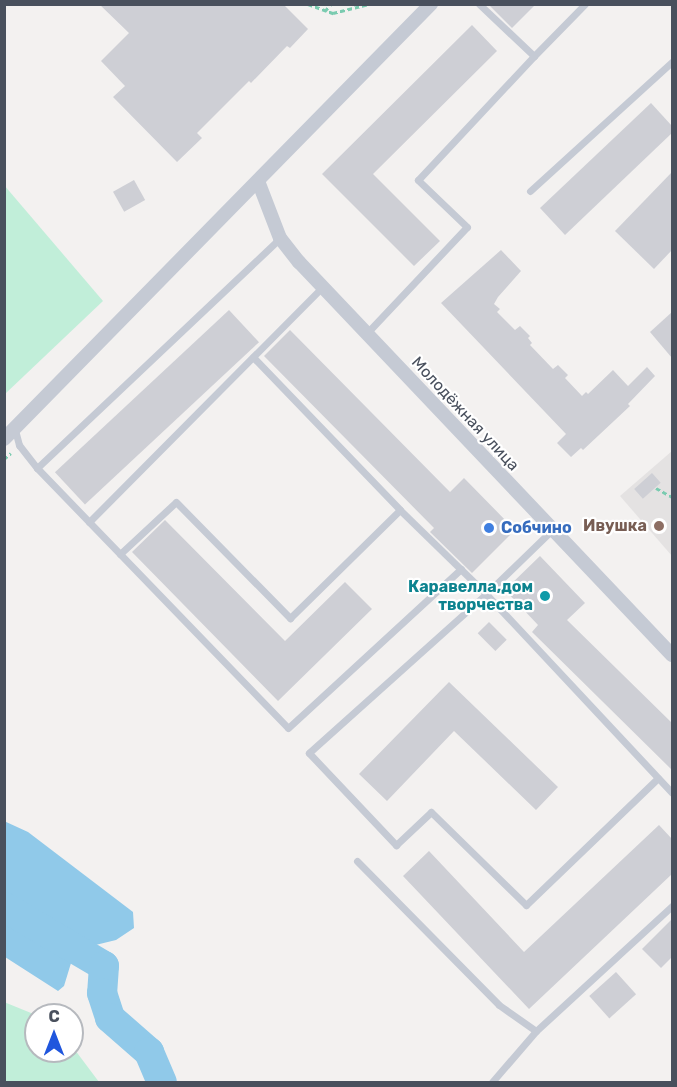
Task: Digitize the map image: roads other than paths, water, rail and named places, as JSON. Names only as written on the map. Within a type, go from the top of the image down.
[{"type":"street","points":[[10,435],[424,7]]},
{"type":"street","name":"Молодёжная улица","points":[[258,181],[280,238],[322,287],[672,655]]},
{"type":"lane","points":[[479,4],[534,56]]},
{"type":"lane","points":[[366,334],[467,226],[418,180],[585,4]]},
{"type":"lane","points":[[530,191],[672,62]]},
{"type":"lane","points":[[37,468],[280,238]]},
{"type":"lane","points":[[89,522],[322,287]]},
{"type":"lane","points":[[253,357],[400,510],[486,594],[672,793]]},
{"type":"lane","points":[[10,435],[37,468],[288,728],[461,569]]},
{"type":"lane","points":[[120,554],[176,502],[290,618],[400,510]]},
{"type":"lane","points":[[552,530],[486,594],[309,753],[396,844],[431,812],[526,905],[658,778]]},
{"type":"lane","points":[[357,861],[499,1005],[536,1031]]},
{"type":"lane","points":[[492,1083],[536,1031],[672,906]]},
{"type":"water","points":[[4,821],[28,832],[133,912],[134,928],[116,940],[75,950],[64,986],[58,991],[5,957]]},
{"type":"waterway","points":[[4,907],[104,966],[102,993],[110,1018],[149,1052],[162,1082]]},
{"type":"place","name":"Ивушка","points":[[659,526]]},
{"type":"place","name":"Собчино","points":[[489,528]]},
{"type":"place","name":"Каравелла,дом творчества","points":[[545,596]]}]
